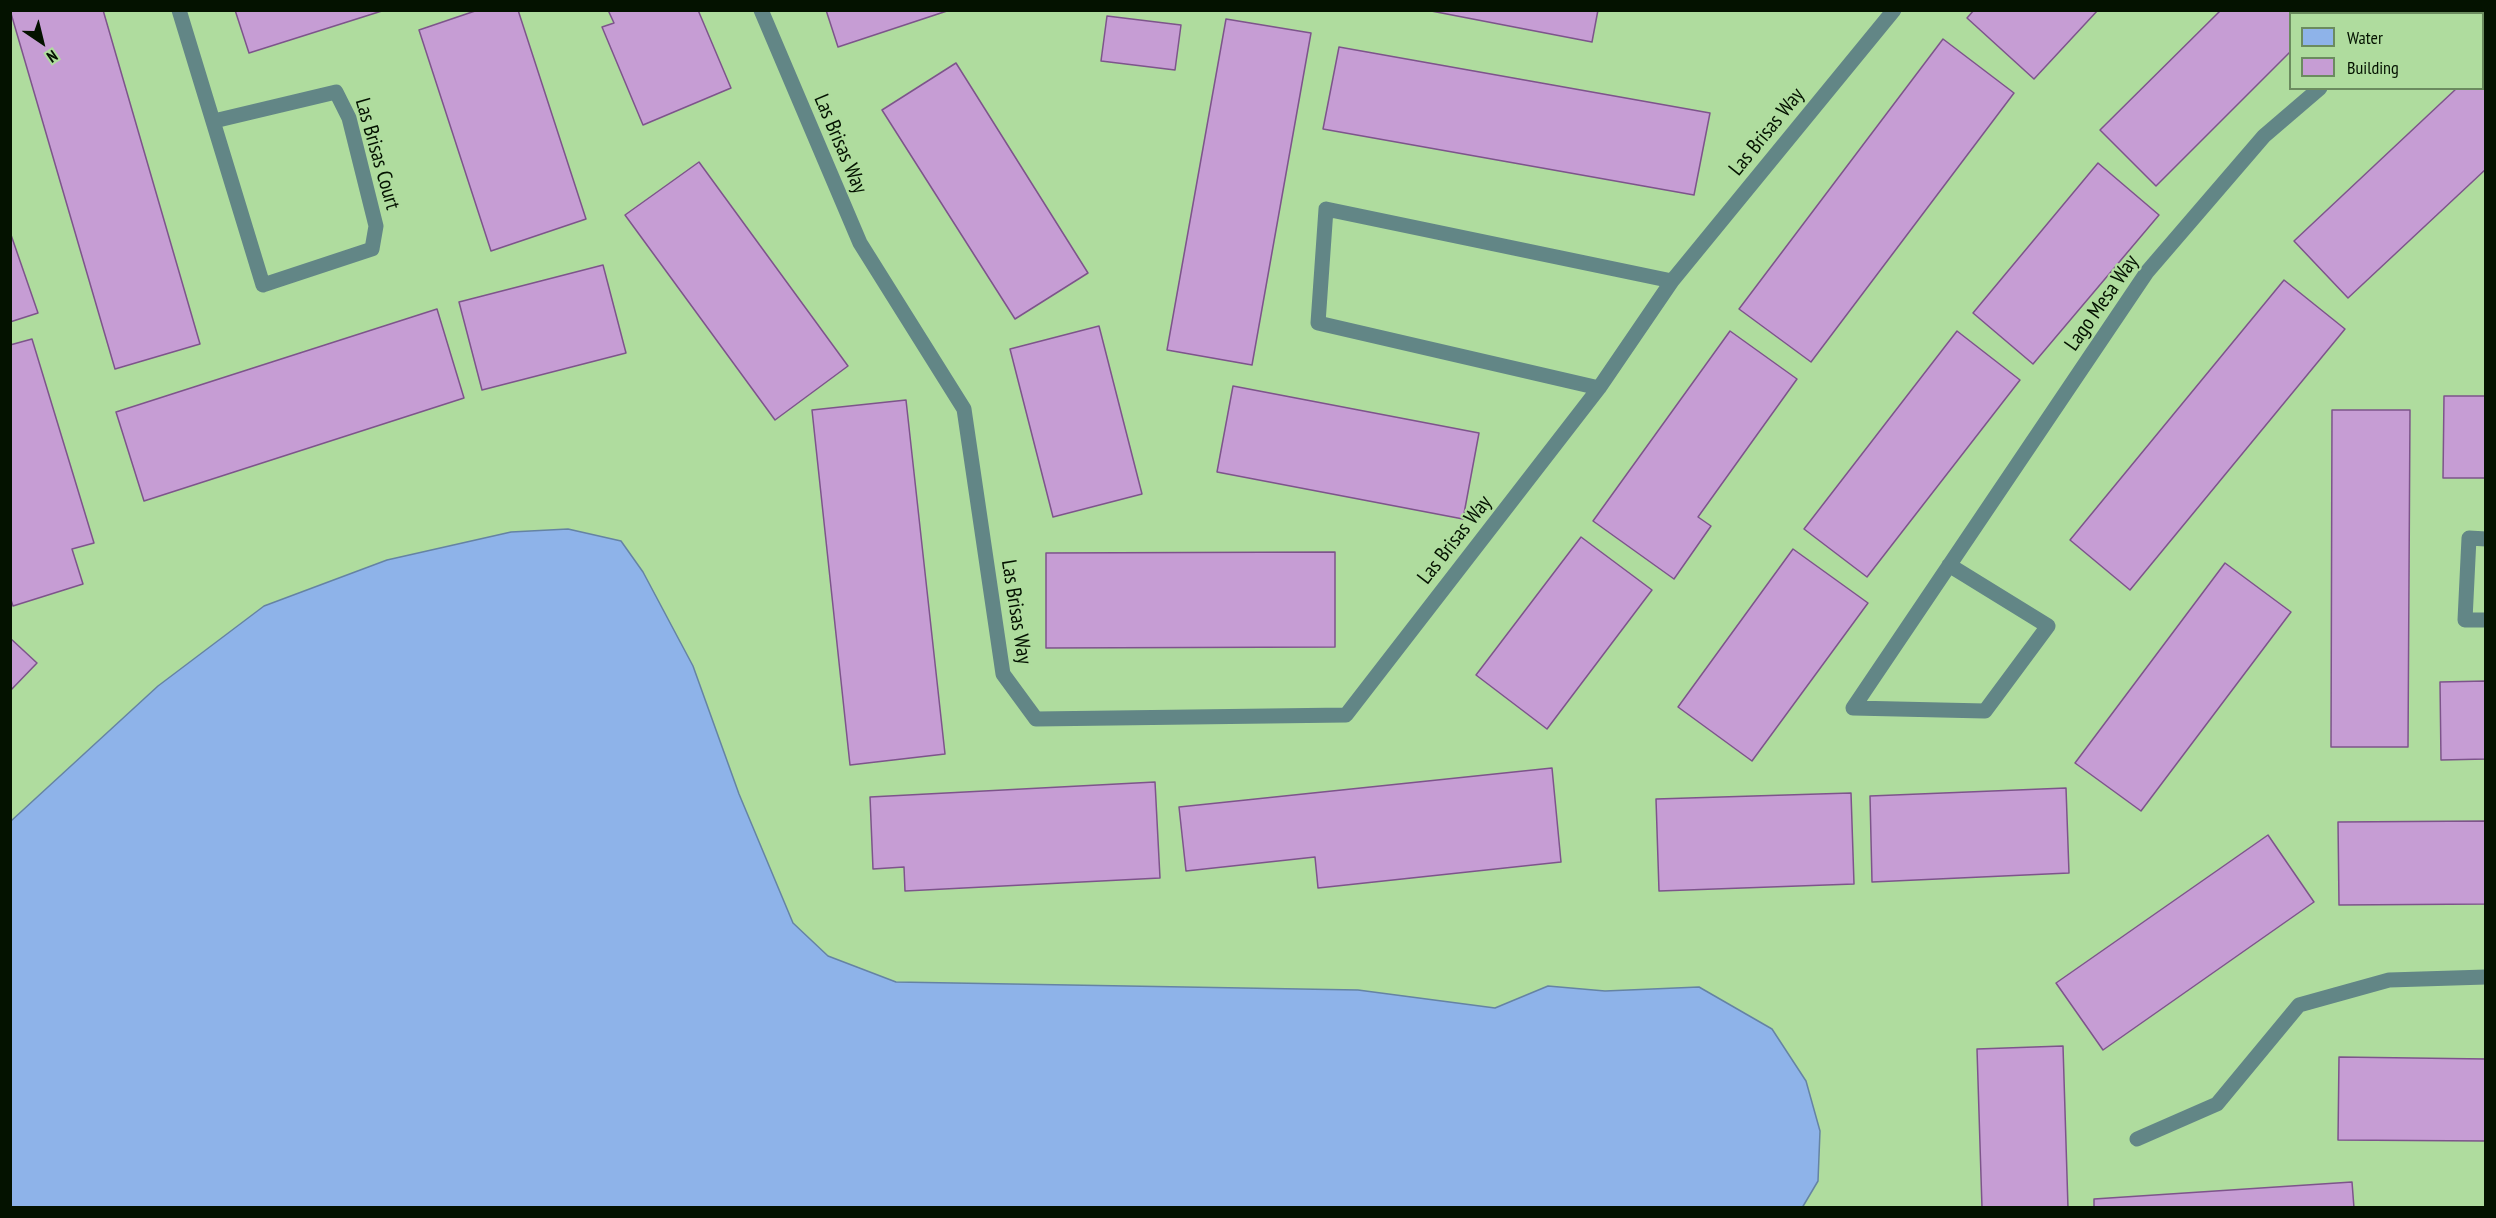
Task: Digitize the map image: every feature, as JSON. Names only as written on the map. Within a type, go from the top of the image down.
[{"type":"lane","name":"Las Brisas Court","points":[[179,10],[263,285],[372,249],[376,226],[349,118],[336,92],[214,121]]},
{"type":"lane","name":"Las Brisas Way","points":[[761,10],[860,243],[964,409],[1003,674],[1036,719],[1346,715],[1599,388],[1672,281],[1894,10]]},
{"type":"lane","name":"Lago Mesa Way","points":[[1949,565],[2048,626],[1985,711],[1853,708],[1949,565],[2148,272],[2264,136],[2318,90]]},
{"type":"lane","points":[[1599,388],[1318,323],[1326,209],[1672,281]]},
{"type":"lane","points":[[2486,539],[2469,538],[2465,620],[2486,620]]},
{"type":"lane","points":[[2137,1139],[2217,1104],[2299,1005],[2389,980],[2486,977]]},
{"type":"water","points":[[568,529],[621,541],[643,572],[693,666],[739,794],[793,923],[828,956],[896,982],[1358,990],[1495,1008],[1548,986],[1605,991],[1699,987],[1772,1029],[1806,1081],[1820,1131],[1818,1181],[1802,1208],[11,1207],[11,821],[158,686],[264,606],[387,560],[511,532]]},
{"type":"building","points":[[10,10],[103,10],[200,344],[115,369]]},
{"type":"building","points":[[235,10],[385,10],[249,53]]},
{"type":"building","points":[[478,10],[518,10],[586,219],[491,251],[419,30]]},
{"type":"building","points":[[608,10],[698,10],[731,88],[643,125],[602,27],[614,23]]},
{"type":"building","points":[[826,10],[950,10],[838,47]]},
{"type":"building","points":[[1426,10],[1598,10],[1592,42]]},
{"type":"building","points":[[1974,10],[2098,10],[2034,79],[1967,18]]},
{"type":"building","points":[[2221,10],[2332,10],[2330,12],[2289,12],[2289,53],[2156,186],[2100,130]]},
{"type":"building","points":[[1107,16],[1181,25],[1175,70],[1101,61]]},
{"type":"building","points":[[1226,19],[1311,33],[1252,365],[1167,350]]},
{"type":"building","points":[[1943,39],[2014,93],[1811,362],[1739,309]]},
{"type":"building","points":[[1339,47],[1710,113],[1694,195],[1323,129]]},
{"type":"building","points":[[956,63],[1088,273],[1015,319],[882,110]]},
{"type":"building","points":[[2484,82],[2486,84],[2486,169],[2348,298],[2294,241],[2455,90],[2484,90]]},
{"type":"building","points":[[699,162],[848,366],[775,420],[625,215]]},
{"type":"building","points":[[2098,163],[2159,215],[2033,364],[1973,313]]},
{"type":"building","points":[[10,232],[38,313],[10,322]]},
{"type":"building","points":[[603,265],[626,353],[482,390],[459,302]]},
{"type":"building","points":[[2284,280],[2345,329],[2130,590],[2070,540]]},
{"type":"building","points":[[437,309],[464,398],[144,501],[116,412]]},
{"type":"building","points":[[1099,326],[1142,494],[1053,517],[1010,349]]},
{"type":"building","points":[[1730,331],[1797,379],[1698,517],[1711,526],[1674,579],[1593,521]]},
{"type":"building","points":[[1957,331],[2020,380],[1867,577],[1804,529]]},
{"type":"building","points":[[32,339],[94,543],[72,549],[83,584],[13,606],[10,597],[10,345]]},
{"type":"building","points":[[1233,386],[1479,433],[1463,519],[1217,472]]},
{"type":"building","points":[[2444,396],[2486,396],[2486,478],[2443,478]]},
{"type":"building","points":[[906,400],[945,754],[850,765],[812,410]]},
{"type":"building","points":[[2332,410],[2410,410],[2408,747],[2331,747]]},
{"type":"building","points":[[1581,537],[1652,590],[1547,729],[1476,675]]},
{"type":"building","points":[[1793,549],[1868,603],[1752,761],[1678,707]]},
{"type":"building","points":[[1335,552],[1335,647],[1046,648],[1046,553]]},
{"type":"building","points":[[2225,563],[2291,612],[2141,811],[2075,763]]},
{"type":"building","points":[[10,638],[37,663],[10,691]]},
{"type":"building","points":[[2486,681],[2486,759],[2441,760],[2440,682]]},
{"type":"building","points":[[1552,768],[1561,862],[1318,888],[1315,857],[1186,871],[1179,807]]},
{"type":"building","points":[[1155,782],[1160,878],[905,891],[904,867],[873,869],[870,797]]},
{"type":"building","points":[[2066,788],[2069,873],[1872,882],[1870,796]]},
{"type":"building","points":[[1851,793],[1854,884],[1659,891],[1656,799]]},
{"type":"building","points":[[2486,821],[2486,904],[2339,905],[2338,822]]},
{"type":"building","points":[[2268,835],[2314,902],[2103,1050],[2056,983]]},
{"type":"building","points":[[2063,1046],[2068,1208],[1982,1208],[1977,1049]]},
{"type":"building","points":[[2339,1057],[2486,1059],[2486,1141],[2338,1140]]},
{"type":"building","points":[[2352,1182],[2354,1208],[2094,1208],[2094,1199]]}]
